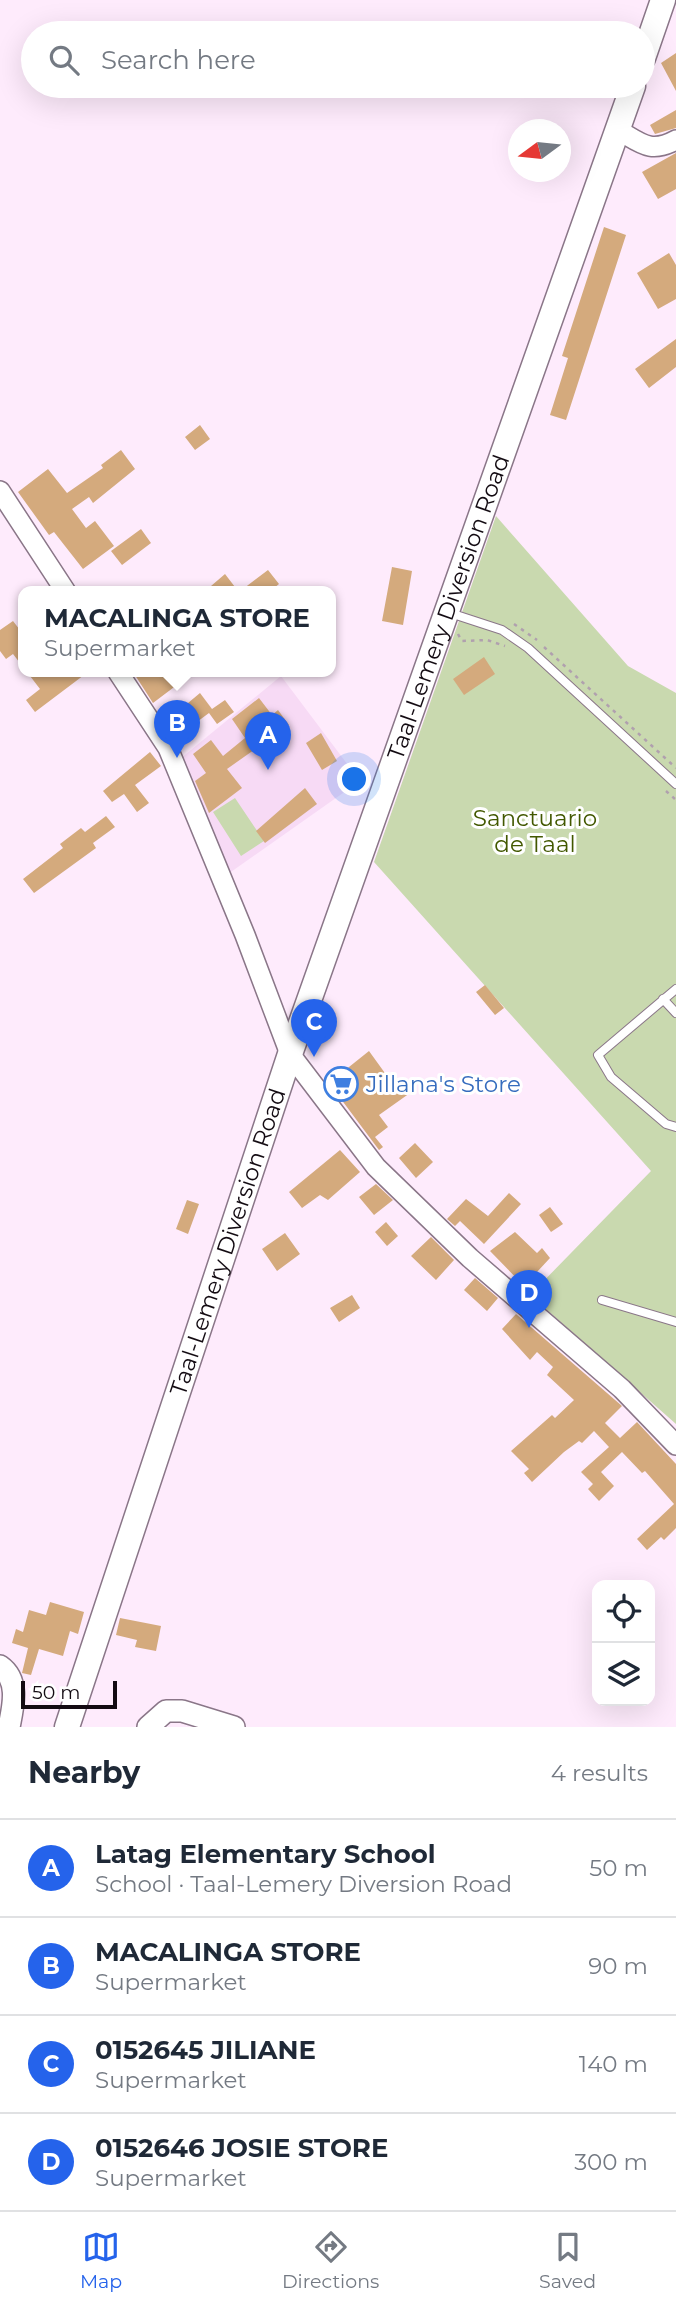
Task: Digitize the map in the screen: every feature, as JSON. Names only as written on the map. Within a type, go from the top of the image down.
[{"type":"main road","points":[[655,23],[663,0]]},
{"type":"main road","name":"Taal-Lemery Diversion Road","points":[[66,1727],[290,1054],[629,98]]},
{"type":"main road","points":[[0,1666],[11,1678],[13,1690],[9,1727]]},
{"type":"main road","points":[[148,1727],[166,1712],[182,1711],[234,1727]]},
{"type":"street","points":[[618,130],[651,148],[661,148],[676,140]]},
{"type":"street","points":[[0,491],[62,586]]},
{"type":"street","points":[[121,677],[168,748],[245,934],[290,1054],[376,1167],[470,1258],[622,1390],[676,1444]]},
{"type":"lane","points":[[447,612],[502,630],[528,649],[676,784]]},
{"type":"lane","points":[[676,989],[598,1055],[611,1077],[666,1124],[676,1127]]},
{"type":"lane","points":[[663,999],[676,1013]]},
{"type":"lane","points":[[602,1300],[676,1322]]},
{"type":"path","points":[[447,612],[462,641],[487,640],[507,646]]},
{"type":"path","points":[[666,791],[676,800]]},
{"type":"shaded area","points":[[282,677],[360,781],[228,874],[180,759]]},
{"type":"green space","name":"Sanctuario de Taal","points":[[496,516],[628,666],[676,693],[676,1424],[530,1295],[651,1171],[374,862]]},
{"type":"green space","points":[[235,798],[264,841],[241,856],[213,812]]},
{"type":"building","points":[[676,53],[676,91],[661,63]]},
{"type":"building","points":[[676,110],[676,128],[655,134],[650,125]]},
{"type":"building","points":[[676,153],[676,189],[658,199],[642,172]]},
{"type":"building","points":[[604,227],[626,235],[566,420],[550,415],[568,358],[562,356]]},
{"type":"building","points":[[669,253],[676,265],[676,299],[658,309],[637,273]]},
{"type":"building","points":[[676,339],[676,367],[649,388],[635,369]]},
{"type":"building","points":[[200,425],[210,439],[195,450],[185,437]]},
{"type":"building","points":[[121,450],[135,469],[93,503],[89,497],[72,509],[86,528],[95,521],[114,546],[83,569],[54,532],[49,535],[18,492],[48,469],[67,493],[103,468],[101,465]]},
{"type":"building","points":[[141,529],[151,543],[122,565],[111,551]]},
{"type":"building","points":[[392,567],[412,571],[403,625],[382,621]]},
{"type":"building","points":[[268,570],[279,584],[276,586],[247,586]]},
{"type":"building","points":[[225,574],[234,586],[211,586]]},
{"type":"building","points":[[13,621],[18,628],[18,660],[13,654],[6,659],[0,651],[0,630]]},
{"type":"building","points":[[484,657],[495,674],[464,695],[453,679]]},
{"type":"building","points":[[31,677],[81,677],[35,712],[26,700],[40,689]]},
{"type":"building","points":[[136,677],[187,677],[153,703]]},
{"type":"building","points":[[200,693],[212,709],[225,700],[234,712],[217,724],[209,713],[182,733],[170,718]]},
{"type":"building","points":[[259,698],[272,715],[278,710],[289,725],[227,769],[242,788],[209,813],[195,781],[206,773],[193,754],[211,740],[223,756],[245,738],[232,719]]},
{"type":"building","points":[[321,733],[337,761],[322,770],[306,743]]},
{"type":"building","points":[[150,752],[161,766],[135,785],[149,803],[137,812],[124,794],[112,802],[103,791]]},
{"type":"building","points":[[305,788],[317,804],[265,843],[256,831]]},
{"type":"building","points":[[106,816],[115,827],[93,843],[96,848],[34,893],[23,879],[63,848],[60,844],[81,828],[85,832]]},
{"type":"building","points":[[485,985],[504,1008],[495,1015],[476,992]]},
{"type":"building","points":[[369,1051],[395,1087],[402,1082],[410,1093],[379,1115],[388,1127],[375,1137],[383,1147],[379,1150],[329,1083]]},
{"type":"building","points":[[415,1143],[433,1162],[416,1178],[399,1158]]},
{"type":"building","points":[[340,1150],[360,1172],[328,1200],[320,1195],[302,1208],[289,1192]]},
{"type":"building","points":[[376,1184],[393,1200],[374,1215],[359,1197]]},
{"type":"building","points":[[509,1193],[521,1204],[484,1244],[460,1221],[455,1226],[447,1219],[466,1199],[488,1216]]},
{"type":"building","points":[[187,1200],[199,1204],[188,1234],[176,1229]]},
{"type":"building","points":[[550,1207],[563,1224],[551,1232],[539,1215]]},
{"type":"building","points":[[386,1222],[398,1236],[387,1246],[375,1232]]},
{"type":"building","points":[[515,1232],[537,1253],[542,1248],[550,1258],[524,1286],[490,1251]]},
{"type":"building","points":[[285,1233],[300,1254],[277,1271],[262,1249]]},
{"type":"building","points":[[431,1237],[454,1260],[436,1280],[411,1256]]},
{"type":"building","points":[[475,1278],[498,1298],[487,1311],[464,1290]]},
{"type":"building","points":[[352,1295],[360,1308],[339,1322],[330,1308]]},
{"type":"building","points":[[516,1314],[622,1406],[605,1423],[620,1438],[637,1422],[676,1464],[676,1528],[664,1540],[661,1537],[647,1550],[637,1539],[674,1504],[645,1471],[642,1473],[622,1452],[601,1472],[614,1486],[599,1501],[588,1489],[593,1484],[581,1472],[609,1447],[594,1431],[582,1443],[579,1441],[564,1452],[532,1482],[524,1473],[529,1469],[511,1451],[552,1415],[555,1418],[574,1400],[547,1375],[553,1367],[537,1352],[530,1360],[502,1329]]},
{"type":"building","points":[[50,1602],[84,1612],[78,1634],[70,1631],[63,1656],[39,1649],[31,1675],[22,1673],[28,1648],[12,1643],[16,1629],[23,1632],[29,1610],[46,1615]]},
{"type":"building","points":[[120,1618],[161,1626],[156,1651],[135,1647],[137,1640],[116,1635]]},
{"type":"place","name":"MACALINGA STORE","points":[[177,758]]},
{"type":"place","name":"Latag Elementary School","points":[[268,770]]},
{"type":"place","name":"0152645 JILIANE","points":[[314,1057]]},
{"type":"place","name":"Jillana's Store","points":[[341,1084]]},
{"type":"place","name":"0152646 JOSIE STORE","points":[[529,1328]]}]
